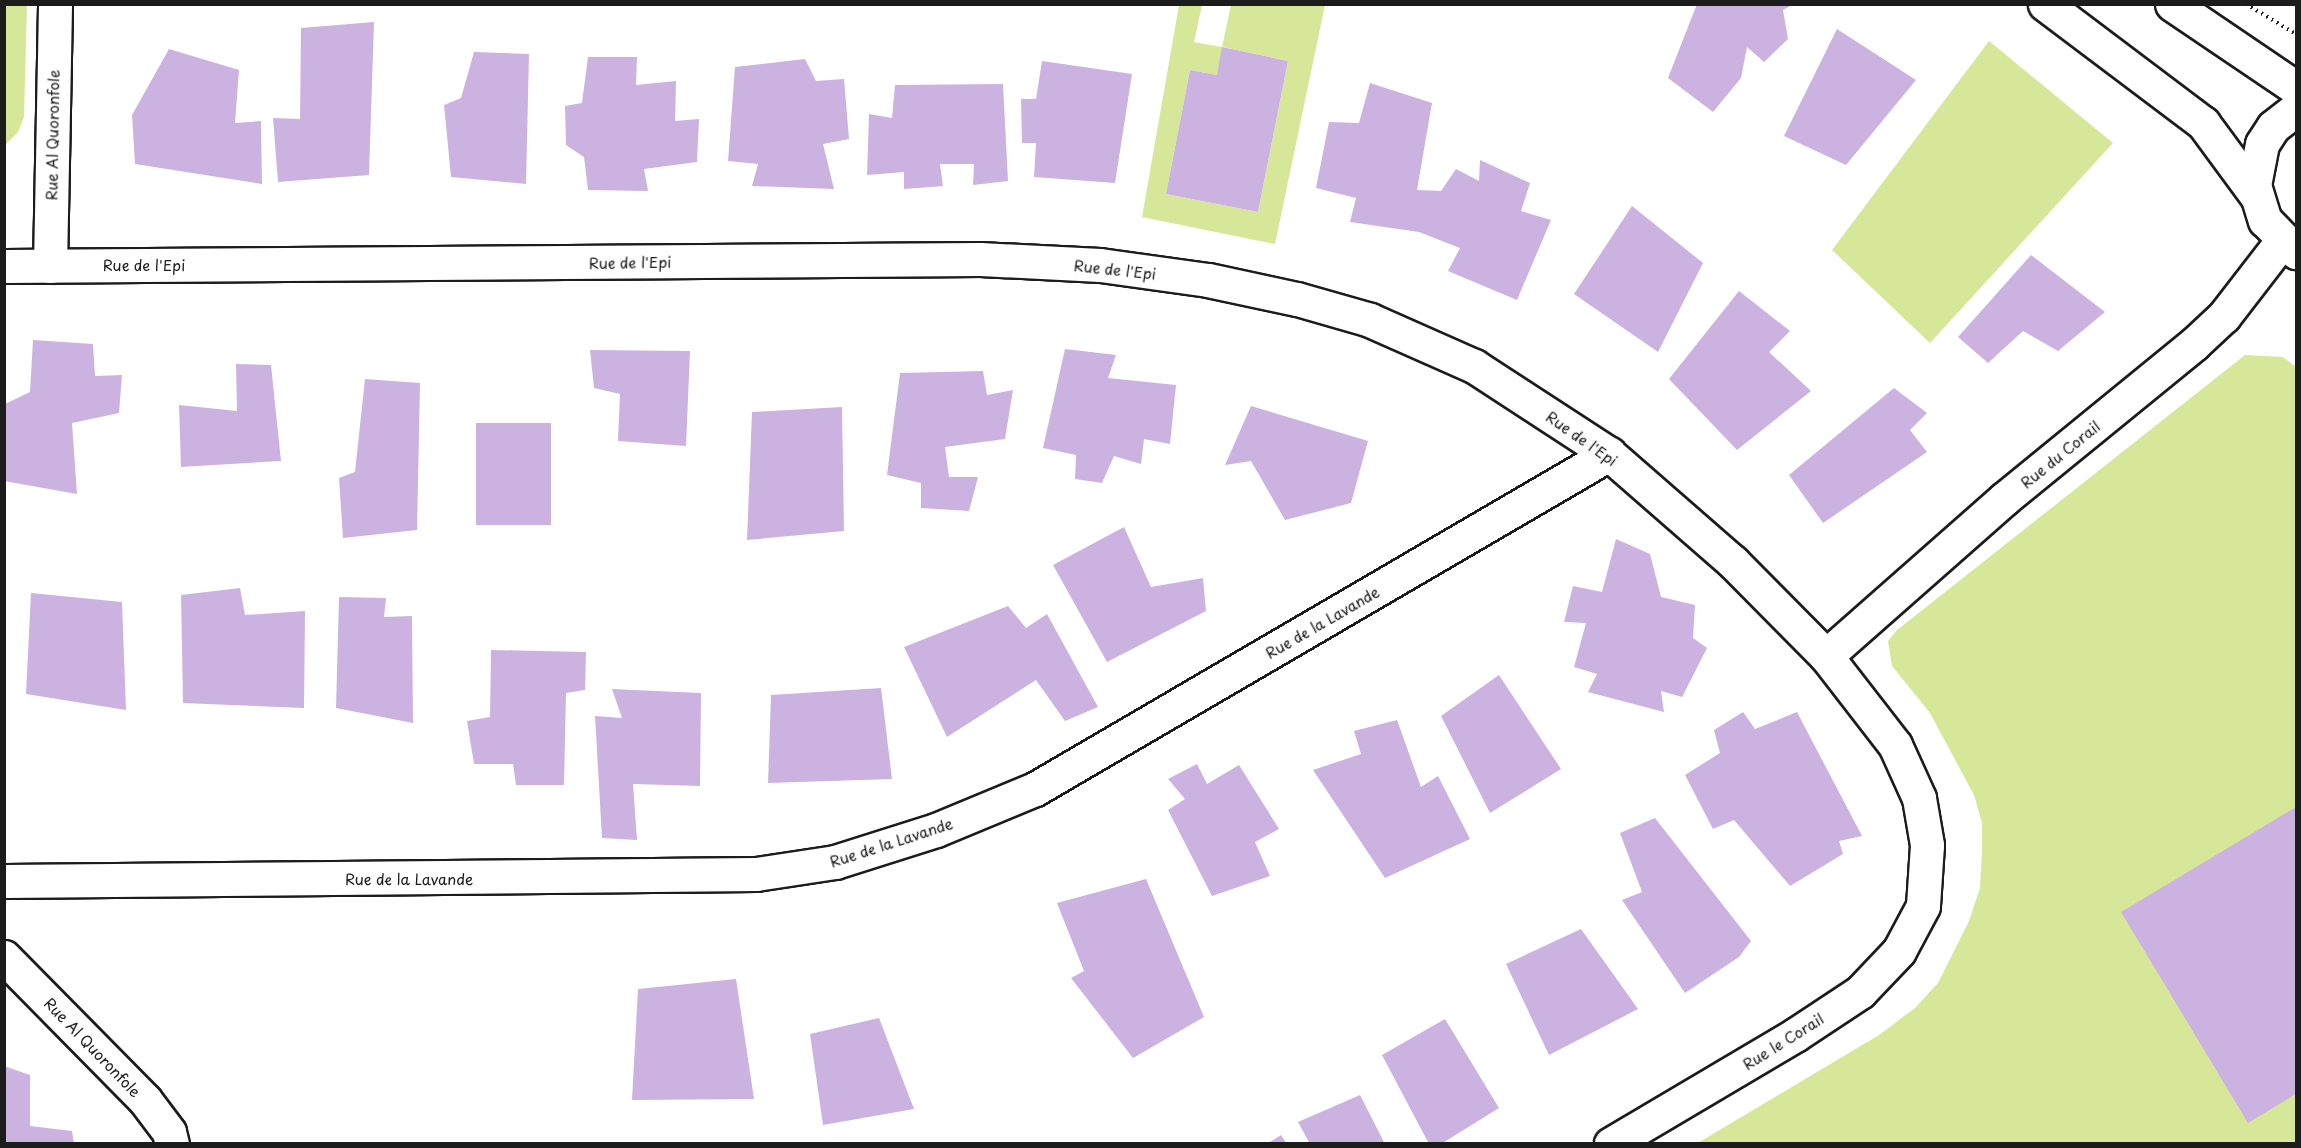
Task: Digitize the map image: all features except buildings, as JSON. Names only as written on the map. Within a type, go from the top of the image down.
[{"type":"street","name":"Rue Al Quoronfole","points":[[50,266],[55,4]]},
{"type":"street","points":[[2045,4],[2203,123],[2256,195]]},
{"type":"street","points":[[2172,4],[2296,88]]},
{"type":"street","points":[[2289,246],[2265,220],[2256,195],[2254,175],[2262,144],[2273,127],[2296,108]]},
{"type":"street","name":"Rue du Corail","points":[[1826,656],[2004,499],[2194,344],[2224,316],[2289,246]]},
{"type":"street","name":"Rue de l'Epi","points":[[4,266],[980,259],[1100,265],[1208,280],[1370,320],[1474,366],[1609,454],[1733,562],[1826,656],[1895,745],[1919,798],[1927,846],[1923,906]]},
{"type":"street","name":"Rue de la Lavande","points":[[4,881],[756,874],[835,862],[936,831],[1035,789],[1609,454]]},
{"type":"street","name":"Rue le Corail","points":[[1611,1143],[1795,1035],[1860,992],[1899,951],[1923,906]]},
{"type":"street","name":"Rue Al Quoronfole","points":[[4,957],[145,1100],[169,1132],[172,1143]]},
{"type":"path","points":[[2246,4],[2296,34]]},
{"type":"green space","points":[[5,4],[27,5],[24,117],[18,132],[5,145]]},
{"type":"green space","points":[[1179,5],[1202,5],[1194,42],[1222,47],[1231,5],[1325,5],[1275,244],[1142,217]],"holes":[[[1223,47],[1288,61],[1258,212],[1166,194],[1190,70],[1217,75]]]},
{"type":"green space","points":[[1989,41],[2113,143],[1930,343],[1832,250]]},
{"type":"green space","points":[[2245,355],[2283,357],[2296,367],[2296,1143],[1696,1144],[1879,1035],[1915,1008],[1938,983],[1969,921],[1980,888],[1982,851],[1982,823],[1974,795],[1930,713],[1892,666],[1888,641],[1897,630]]}]
